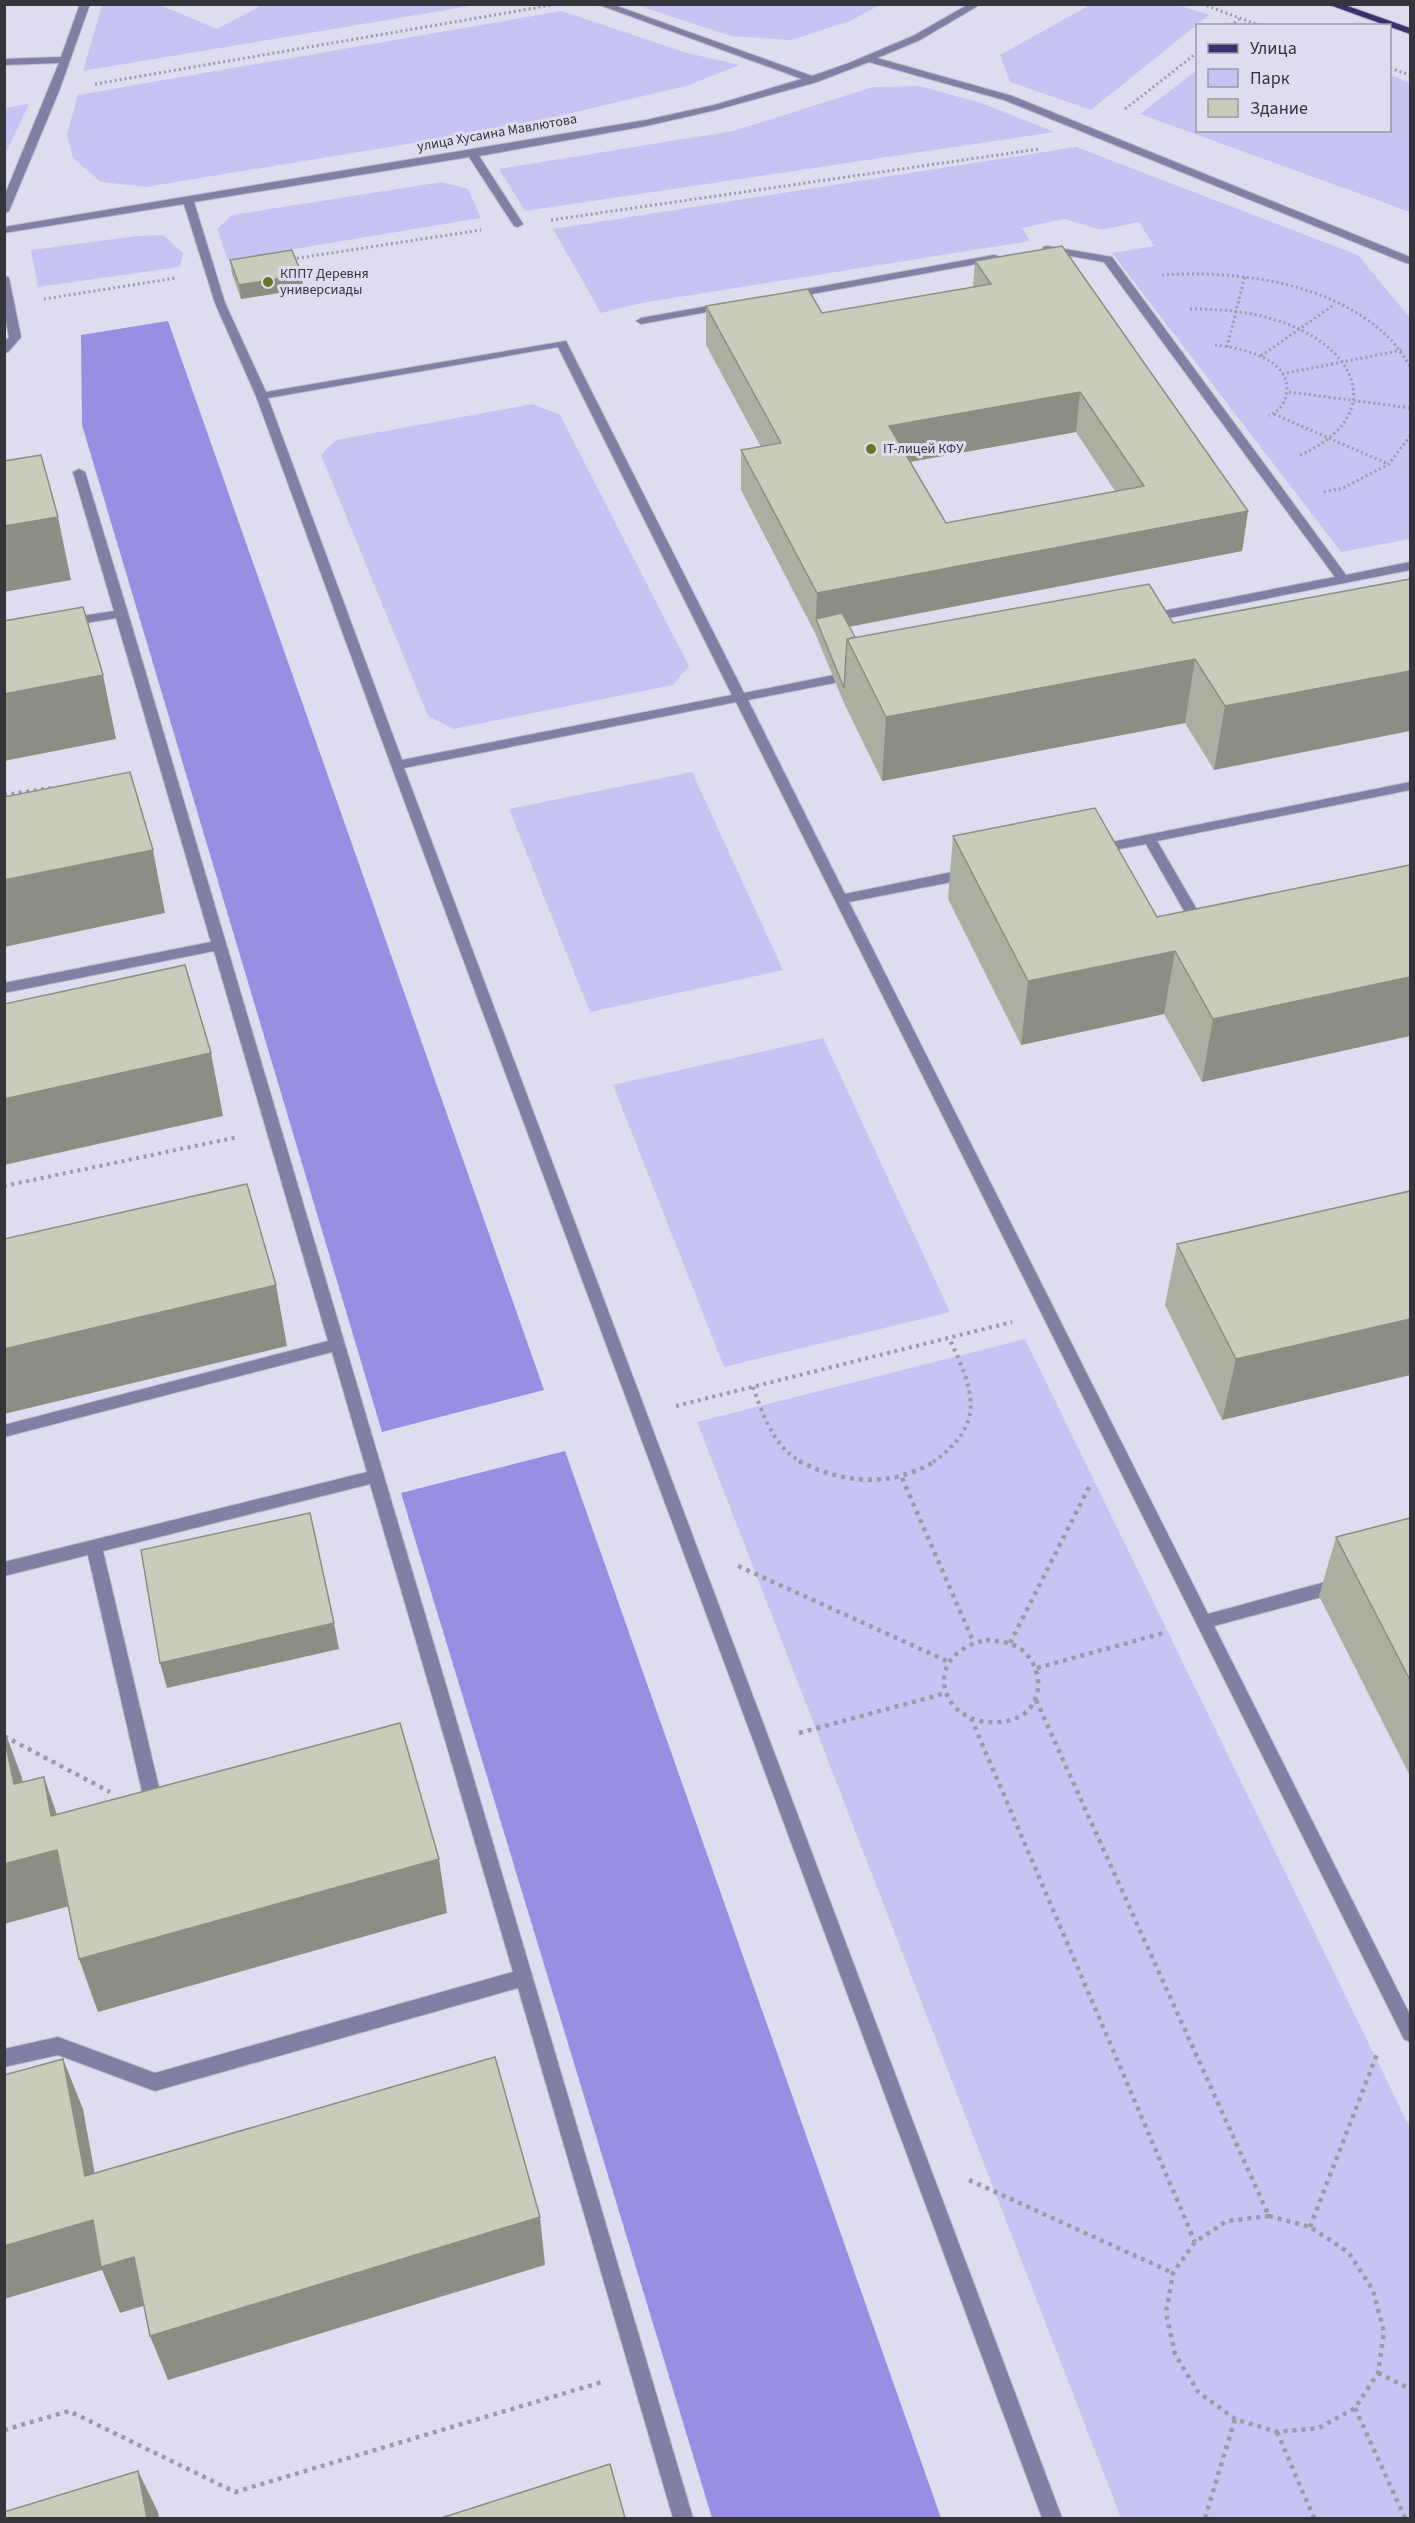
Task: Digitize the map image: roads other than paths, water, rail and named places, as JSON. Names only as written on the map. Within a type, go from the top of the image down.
[{"type":"main road","points":[[1331,4],[1390,24]]},
{"type":"main road","points":[[1391,25],[1410,31]]},
{"type":"street","points":[[4,211],[54,91],[85,4]]},
{"type":"street","points":[[601,4],[814,80]]},
{"type":"street","name":"улица Хусаина Мавлютова","points":[[4,230],[472,153],[677,116],[814,80],[927,33],[977,4]]},
{"type":"street","points":[[869,59],[958,82],[1008,98],[1410,261]]},
{"type":"street","points":[[4,62],[66,60]]},
{"type":"street","points":[[472,153],[518,224]]},
{"type":"street","points":[[188,200],[220,303],[262,396],[397,765],[1052,2518]]},
{"type":"street","points":[[1035,251],[1046,249],[1108,259],[1343,579]]},
{"type":"street","points":[[780,296],[1011,255]]},
{"type":"street","points":[[4,278],[15,337],[4,350]]},
{"type":"street","points":[[641,321],[734,305]]},
{"type":"street","points":[[262,396],[562,343],[1410,2033]]},
{"type":"street","points":[[79,471],[683,2518]]},
{"type":"street","points":[[1133,621],[1410,566]]},
{"type":"street","points":[[51,625],[122,613]]},
{"type":"street","points":[[397,765],[834,679]]},
{"type":"street","points":[[1081,852],[1410,786]]},
{"type":"street","points":[[1149,838],[1206,938]]},
{"type":"street","points":[[841,899],[978,872]]},
{"type":"street","points":[[4,988],[219,945]]},
{"type":"street","points":[[4,1431],[337,1345]]},
{"type":"street","points":[[4,1569],[376,1476]]},
{"type":"street","points":[[94,1546],[158,1818]]},
{"type":"street","points":[[1204,1622],[1353,1582]]},
{"type":"street","points":[[4,2058],[58,2046],[155,2082],[523,1977]]},
{"type":"place","name":"КПП7 Деревня универсиады","points":[[268,282]]},
{"type":"place","name":"IT-лицей КФУ","points":[[871,449]]}]
